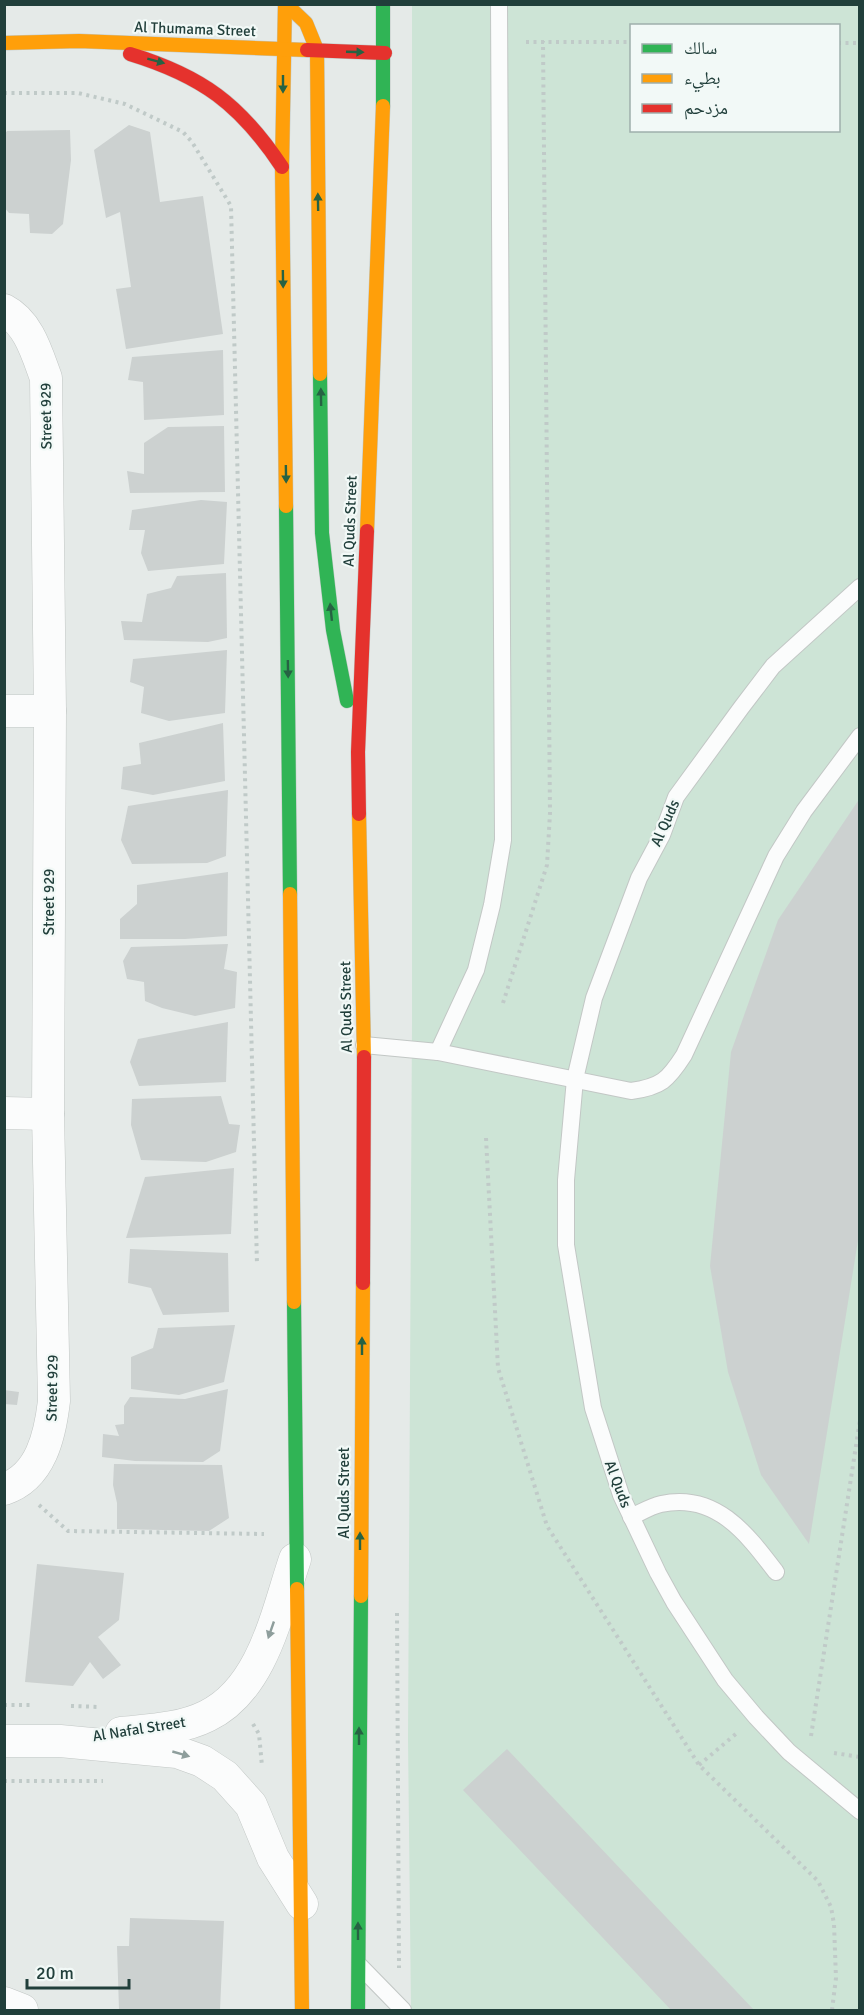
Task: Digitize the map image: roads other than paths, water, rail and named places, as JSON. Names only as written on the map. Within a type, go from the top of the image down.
[{"type":"street","points":[[286,4],[283,49],[282,167],[302,2010]]},
{"type":"street","points":[[286,4],[306,23],[317,50],[322,533],[333,630],[358,752]]},
{"type":"street","name":"Al Quds Street","points":[[358,2010],[364,1045],[358,752],[385,53],[383,4]]},
{"type":"street","points":[[79,41],[166,64],[220,94],[244,113],[282,167]]},
{"type":"street","name":"Al Thumama Street","points":[[4,43],[79,41],[385,53]]},
{"type":"street","name":"Street 929","points":[[4,310],[12,314],[33,340],[46,378],[50,711],[48,1114],[54,1401],[51,1431],[39,1460],[10,1487]]},
{"type":"street","points":[[4,711],[50,711]]},
{"type":"street","points":[[4,1113],[48,1114]]},
{"type":"street","name":"Al Nafal Street","points":[[60,1741],[172,1727],[208,1716],[238,1694],[264,1649],[297,1554]]},
{"type":"street","name":"Al Nafal Street","points":[[4,1741],[60,1741],[177,1752],[202,1761],[225,1776],[251,1805],[273,1858],[302,1904]]},
{"type":"street","points":[[4,2003],[22,2010]]},
{"type":"lane","points":[[438,1052],[476,970],[492,905],[503,840],[499,4]]},
{"type":"lane","name":"Al Quds","points":[[860,587],[773,666],[676,798],[662,835],[639,878],[608,954],[594,998],[576,1079],[566,1180],[566,1245],[593,1408],[608,1459],[631,1517],[674,1602],[725,1680],[789,1752],[860,1811]]},
{"type":"lane","points":[[364,1045],[438,1052],[631,1091],[650,1088],[670,1077],[684,1055],[776,856],[804,812],[860,736]]},
{"type":"lane","points":[[631,1517],[660,1504],[689,1503],[716,1510],[734,1522],[776,1572]]},
{"type":"lane","points":[[358,1964],[403,2010]]}]
